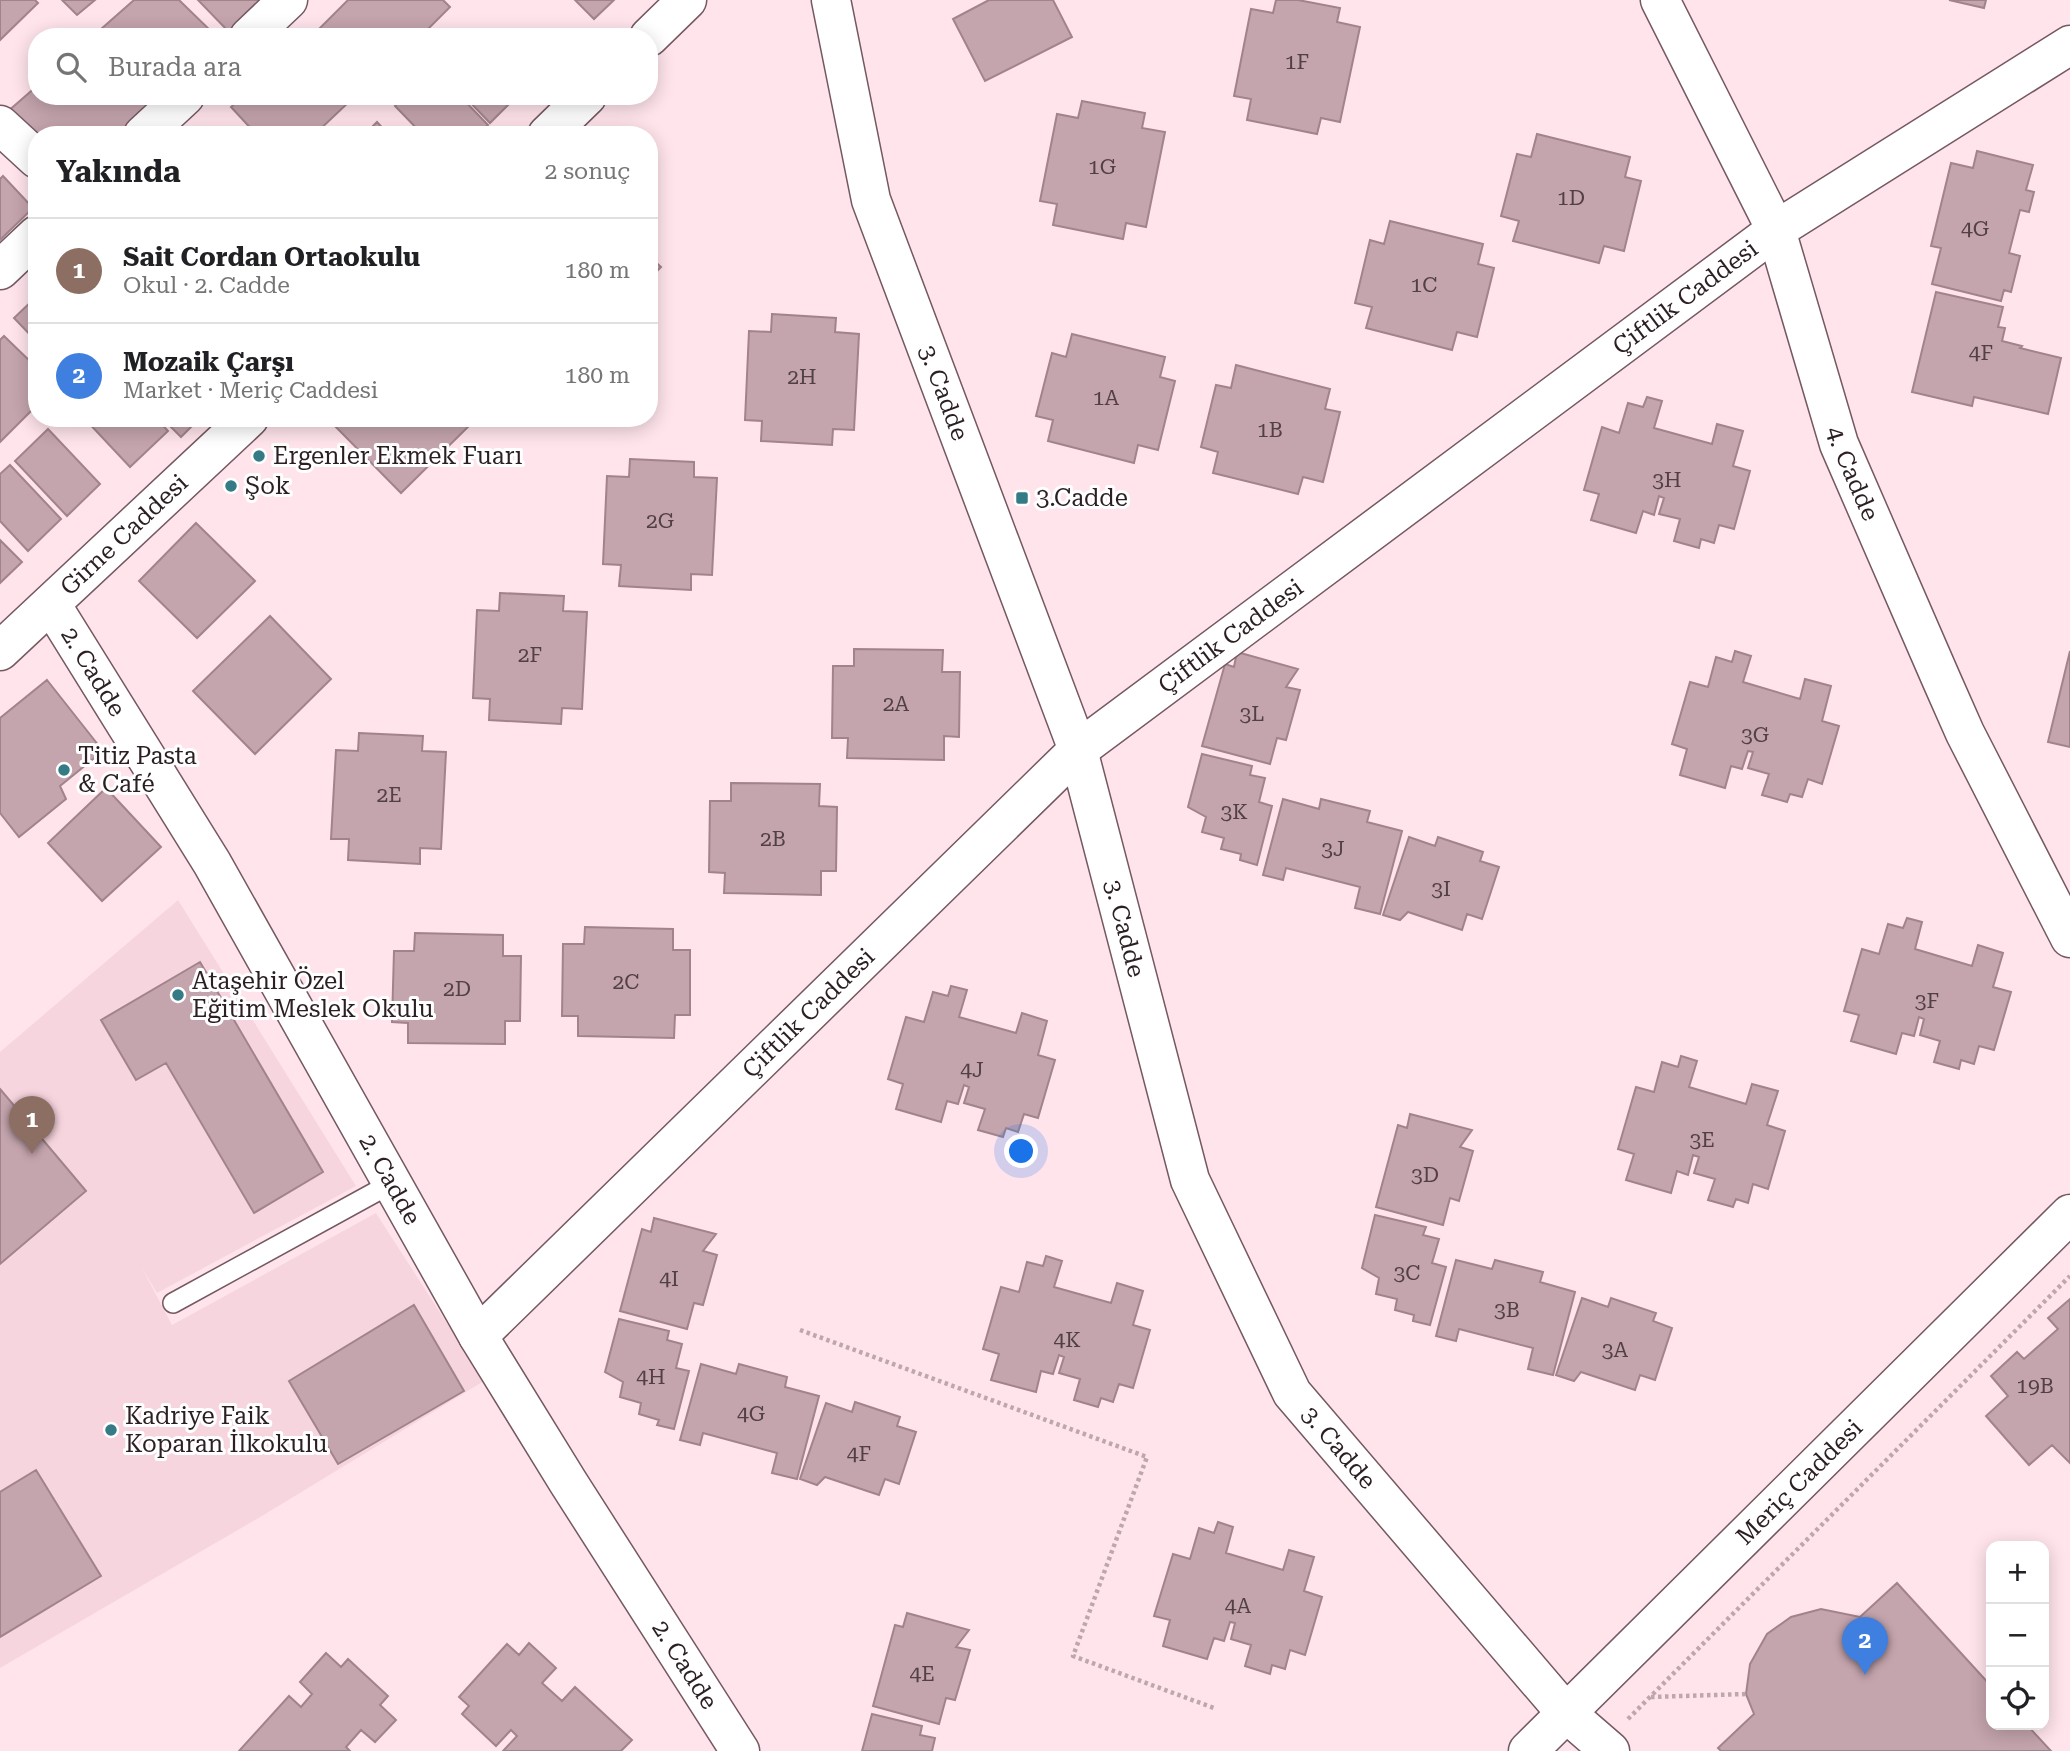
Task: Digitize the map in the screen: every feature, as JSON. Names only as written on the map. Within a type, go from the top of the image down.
[{"type":"street","points":[[258,28],[288,0]]},
{"type":"street","name":"3. Cadde","points":[[831,0],[871,200],[1078,750],[1190,1180],[1292,1393],[1565,1712],[1606,1747]]},
{"type":"street","name":"4. Cadde","points":[[1660,0],[1776,230],[1839,444],[1965,733],[2070,938]]},
{"type":"street","points":[[658,28],[683,1]]},
{"type":"street","name":"Çiftlik Caddesi","points":[[478,1336],[1078,750],[1776,230],[2070,45]]},
{"type":"street","points":[[153,126],[175,105]]},
{"type":"street","points":[[556,126],[578,105]]},
{"type":"street","points":[[0,125],[28,151]]},
{"type":"street","points":[[0,270],[28,244]]},
{"type":"street","name":"Girne Caddesi","points":[[0,651],[240,427]]},
{"type":"street","name":"2. Cadde","points":[[51,604],[212,863],[478,1336],[740,1751]]},
{"type":"street","name":"Meriç Caddesi","points":[[1528,1751],[2070,1214]]},
{"type":"lane","points":[[173,1303],[392,1183]]},
{"type":"path","points":[[1606,1747],[1650,1697],[2070,1276]]},
{"type":"path","points":[[800,1330],[1147,1457],[1073,1656],[1214,1708]]},
{"type":"path","points":[[1650,1697],[1746,1693]]},
{"type":"shaded area","points":[[178,900],[356,1186],[157,1293],[142,1268],[172,1325],[376,1213],[484,1381],[262,1516],[0,1668],[0,1052]]},
{"type":"building","points":[[0,0],[35,0],[38,3],[0,40]]},
{"type":"building","points":[[62,0],[95,0],[77,15]]},
{"type":"building","points":[[134,0],[179,0],[208,28],[102,28]]},
{"type":"building","points":[[198,0],[263,1],[235,28],[225,28]]},
{"type":"building","points":[[348,0],[443,0],[450,7],[429,28],[320,28]]},
{"type":"building","points":[[575,0],[614,0],[594,19]]},
{"type":"building","points":[[989,0],[1053,0],[1072,37],[985,81],[953,19]]},
{"type":"building","points":[[1276,0],[1298,0],[1340,8],[1337,22],[1360,27],[1340,122],[1321,118],[1317,134],[1247,120],[1251,99],[1234,96],[1251,9],[1273,13]]},
{"type":"building","points":[[1949,0],[1986,0],[1984,8]]},
{"type":"building","points":[[28,94],[28,105],[155,105],[134,126],[28,126],[28,129],[6,113]]},
{"type":"building","points":[[1082,101],[1145,113],[1142,128],[1165,132],[1146,227],[1126,223],[1123,239],[1053,225],[1057,204],[1040,201],[1057,114],[1078,118]]},
{"type":"building","points":[[346,105],[324,126],[249,126],[231,107]]},
{"type":"building","points":[[469,105],[488,125],[414,126],[395,106]]},
{"type":"building","points":[[473,105],[508,105],[490,123]]},
{"type":"building","points":[[1537,134],[1630,157],[1625,177],[1641,181],[1624,251],[1604,246],[1599,263],[1513,241],[1519,221],[1501,216],[1517,154],[1531,157]]},
{"type":"building","points":[[1977,151],[2033,165],[2026,190],[2034,192],[2029,212],[2020,210],[2009,253],[2020,256],[2011,292],[2004,290],[2001,301],[1932,284],[1941,248],[1931,246],[1951,163],[1973,168]]},
{"type":"building","points":[[3,176],[28,203],[28,213],[0,240],[0,179]]},
{"type":"building","points":[[1390,221],[1483,244],[1478,264],[1494,268],[1477,337],[1457,332],[1452,350],[1366,328],[1372,307],[1355,303],[1370,240],[1384,244]]},
{"type":"building","points":[[1936,292],[2003,307],[1998,327],[2005,328],[2002,341],[2061,358],[2048,414],[1974,397],[1972,406],[1912,392]]},
{"type":"building","points":[[28,305],[28,333],[14,318]]},
{"type":"building","points":[[772,314],[836,318],[835,332],[859,334],[854,430],[833,429],[832,445],[761,441],[762,421],[745,420],[749,331],[771,332]]},
{"type":"building","points":[[1072,334],[1165,357],[1160,377],[1175,381],[1158,450],[1138,445],[1134,463],[1048,441],[1053,420],[1036,416],[1052,353],[1066,357]]},
{"type":"building","points":[[4,336],[28,359],[28,414],[0,442],[0,340]]},
{"type":"building","points":[[1236,365],[1330,389],[1325,409],[1340,412],[1323,482],[1303,477],[1298,494],[1213,473],[1218,452],[1201,447],[1216,385],[1231,388]]},
{"type":"building","points":[[1647,397],[1662,401],[1654,428],[1712,444],[1717,424],[1743,431],[1733,466],[1750,471],[1734,529],[1719,525],[1714,543],[1701,539],[1699,548],[1674,541],[1680,519],[1659,514],[1664,498],[1659,496],[1654,515],[1643,511],[1636,533],[1591,520],[1599,494],[1584,490],[1602,427],[1619,433],[1628,403],[1643,407]]},
{"type":"building","points":[[92,427],[164,427],[168,431],[130,467]]},
{"type":"building","points":[[171,427],[191,427],[181,437]]},
{"type":"building","points":[[336,427],[468,427],[401,493]]},
{"type":"building","points":[[48,429],[100,484],[67,516],[15,461]]},
{"type":"building","points":[[630,459],[694,462],[694,477],[717,478],[712,575],[691,574],[691,590],[619,586],[621,565],[603,564],[607,476],[629,477]]},
{"type":"building","points":[[10,465],[61,519],[28,551],[0,521],[0,474]]},
{"type":"building","points":[[196,523],[255,581],[197,638],[139,581]]},
{"type":"building","points":[[0,540],[22,562],[0,583]]},
{"type":"building","points":[[500,593],[564,596],[563,611],[587,612],[582,709],[562,708],[561,724],[489,720],[490,699],[473,698],[477,610],[499,611]]},
{"type":"building","points":[[270,616],[331,679],[255,754],[193,691]]},
{"type":"building","points":[[854,649],[943,650],[942,672],[960,672],[959,737],[944,736],[944,760],[847,758],[848,738],[832,738],[833,666],[854,666]]},
{"type":"building","points":[[1735,651],[1751,656],[1743,682],[1800,699],[1805,679],[1831,686],[1822,721],[1839,726],[1822,784],[1808,779],[1802,797],[1790,794],[1787,802],[1762,795],[1769,774],[1748,768],[1753,752],[1748,751],[1742,769],[1731,766],[1725,788],[1680,775],[1687,749],[1672,744],[1690,682],[1708,687],[1716,657],[1732,662]]},
{"type":"building","points":[[2070,651],[2070,747],[2048,742]]},
{"type":"building","points":[[1237,652],[1298,669],[1286,687],[1300,690],[1286,740],[1277,738],[1270,764],[1202,746],[1225,664],[1234,667]]},
{"type":"building","points":[[47,680],[103,751],[60,786],[66,799],[19,837],[0,813],[0,718]]},
{"type":"building","points":[[359,733],[423,736],[422,751],[446,752],[441,849],[420,848],[420,864],[348,860],[349,839],[331,839],[336,750],[358,751]]},
{"type":"building","points":[[1202,754],[1252,766],[1250,775],[1265,778],[1259,802],[1272,806],[1257,865],[1240,860],[1241,854],[1221,849],[1224,838],[1202,832],[1206,817],[1188,807]]},
{"type":"building","points":[[731,783],[820,784],[819,806],[837,807],[836,871],[821,871],[821,895],[724,893],[725,873],[709,872],[710,801],[731,801]]},
{"type":"building","points":[[106,788],[161,847],[102,901],[48,843]]},
{"type":"building","points":[[1283,799],[1319,809],[1321,799],[1370,811],[1367,822],[1402,831],[1380,914],[1355,908],[1360,887],[1286,868],[1283,880],[1263,875]]},
{"type":"building","points":[[1409,837],[1435,846],[1438,837],[1483,852],[1480,861],[1499,867],[1482,919],[1467,914],[1462,930],[1408,912],[1400,920],[1383,915]]},
{"type":"building","points":[[1907,918],[1922,922],[1915,949],[1972,966],[1978,945],[2003,953],[1993,987],[2011,992],[1994,1050],[1979,1046],[1974,1064],[1961,1060],[1959,1069],[1934,1062],[1940,1041],[1920,1035],[1924,1019],[1919,1017],[1914,1036],[1902,1033],[1896,1054],[1851,1041],[1859,1015],[1844,1011],[1862,949],[1879,954],[1888,924],[1903,928]]},
{"type":"building","points":[[585,927],[673,929],[673,950],[690,950],[690,1015],[675,1015],[674,1038],[578,1036],[578,1016],[562,1016],[563,944],[584,944]]},
{"type":"building","points":[[415,933],[503,935],[503,956],[521,956],[520,1021],[505,1021],[505,1044],[408,1043],[408,1023],[392,1022],[394,951],[414,951]]},
{"type":"building","points":[[200,962],[323,1172],[254,1213],[166,1063],[136,1080],[101,1020]]},
{"type":"building","points":[[951,986],[967,990],[959,1017],[1016,1033],[1022,1013],[1047,1021],[1038,1055],[1055,1060],[1038,1118],[1024,1114],[1018,1132],[1006,1128],[1003,1137],[978,1130],[985,1109],[964,1103],[969,1087],[964,1085],[958,1104],[947,1101],[941,1122],[896,1109],[903,1084],[888,1079],[906,1017],[924,1022],[933,992],[948,996]]},
{"type":"building","points":[[1681,1056],[1697,1061],[1689,1087],[1746,1104],[1752,1084],[1778,1091],[1767,1125],[1785,1131],[1768,1189],[1753,1184],[1748,1203],[1736,1199],[1733,1207],[1708,1200],[1715,1179],[1694,1173],[1699,1157],[1693,1155],[1688,1175],[1677,1171],[1671,1193],[1626,1180],[1634,1154],[1618,1149],[1636,1087],[1654,1092],[1662,1062],[1678,1067]]},
{"type":"building","points":[[0,1089],[86,1191],[0,1264]]},
{"type":"building","points":[[1410,1114],[1472,1130],[1460,1147],[1473,1151],[1459,1201],[1450,1198],[1443,1225],[1376,1207],[1398,1125],[1407,1128]]},
{"type":"building","points":[[1375,1215],[1426,1227],[1423,1235],[1439,1239],[1432,1263],[1446,1267],[1430,1325],[1413,1321],[1414,1315],[1395,1310],[1397,1299],[1376,1294],[1379,1278],[1362,1268]]},
{"type":"building","points":[[654,1218],[716,1234],[703,1251],[717,1255],[703,1305],[694,1303],[687,1329],[620,1311],[642,1229],[651,1232]]},
{"type":"building","points":[[1046,1256],[1062,1261],[1054,1287],[1111,1303],[1117,1283],[1143,1291],[1133,1325],[1150,1330],[1133,1388],[1119,1384],[1113,1402],[1101,1398],[1098,1407],[1074,1400],[1080,1379],[1059,1373],[1064,1357],[1059,1355],[1053,1374],[1041,1371],[1036,1392],[991,1380],[999,1354],[983,1349],[1001,1287],[1019,1292],[1027,1262],[1043,1266]]},
{"type":"building","points":[[1456,1260],[1492,1269],[1495,1260],[1543,1272],[1540,1282],[1575,1292],[1553,1375],[1528,1369],[1533,1348],[1459,1329],[1456,1341],[1436,1336]]},
{"type":"building","points":[[1582,1298],[1608,1307],[1611,1298],[1656,1313],[1653,1321],[1672,1328],[1655,1380],[1640,1375],[1635,1390],[1581,1372],[1574,1381],[1556,1375]]},
{"type":"building","points":[[2070,1299],[2070,1463],[2052,1445],[2029,1465],[1986,1416],[2008,1396],[1991,1376],[2017,1352],[2024,1359],[2058,1329],[2048,1318]]},
{"type":"building","points":[[414,1305],[464,1391],[338,1464],[289,1381]]},
{"type":"building","points":[[619,1319],[669,1331],[667,1340],[682,1344],[676,1368],[689,1371],[674,1429],[657,1425],[659,1420],[639,1414],[641,1403],[620,1397],[623,1382],[605,1372]]},
{"type":"building","points":[[701,1364],[736,1374],[739,1364],[787,1377],[785,1387],[819,1396],[797,1479],[772,1473],[777,1453],[703,1433],[700,1445],[680,1440]]},
{"type":"building","points":[[855,1402],[900,1417],[897,1426],[916,1432],[899,1484],[885,1479],[879,1495],[825,1477],[817,1485],[800,1479],[826,1403],[852,1412]]},
{"type":"building","points":[[36,1470],[101,1576],[0,1637],[0,1492]]},
{"type":"building","points":[[1218,1522],[1233,1527],[1226,1553],[1283,1570],[1289,1550],[1314,1557],[1304,1591],[1322,1597],[1305,1655],[1290,1650],[1285,1669],[1272,1665],[1270,1674],[1245,1666],[1251,1645],[1231,1639],[1235,1623],[1230,1622],[1224,1641],[1214,1638],[1207,1659],[1163,1646],[1170,1620],[1154,1616],[1173,1554],[1190,1559],[1199,1528],[1214,1533]]},
{"type":"building","points":[[1897,1583],[1986,1681],[1986,1730],[2032,1730],[2051,1751],[1721,1751],[1718,1748],[1754,1714],[1746,1694],[1750,1664],[1767,1634],[1791,1617],[1821,1609],[1860,1617]]},
{"type":"building","points":[[907,1613],[969,1630],[956,1647],[970,1650],[955,1700],[946,1698],[939,1724],[873,1706],[895,1625],[903,1627]]},
{"type":"building","points":[[529,1643],[556,1668],[542,1683],[562,1701],[575,1687],[632,1740],[621,1751],[503,1751],[517,1736],[511,1730],[496,1746],[462,1714],[469,1706],[459,1697],[507,1644],[519,1655]]},
{"type":"building","points":[[326,1653],[341,1667],[348,1659],[388,1696],[380,1705],[396,1720],[375,1742],[361,1730],[346,1747],[350,1751],[239,1751],[289,1696],[301,1707],[312,1694],[300,1682]]},
{"type":"building","points":[[872,1714],[922,1726],[920,1735],[935,1738],[932,1751],[862,1751]]},
{"type":"place","name":"Ergenler Ekmek Fuarı","points":[[259,456]]},
{"type":"place","name":"Şok","points":[[231,486]]},
{"type":"place","name":"3.Cadde","points":[[1022,498]]},
{"type":"place","name":"Titiz Pasta & Café","points":[[64,770]]},
{"type":"place","name":"Ataşehir Özel Eğitim Meslek Okulu","points":[[178,995]]},
{"type":"place","name":"Sait Cordan Ortaokulu","points":[[32,1154]]},
{"type":"place","name":"Kadriye Faik Koparan İlkokulu","points":[[111,1430]]},
{"type":"place","name":"Mozaik Çarşı","points":[[1865,1675]]}]
